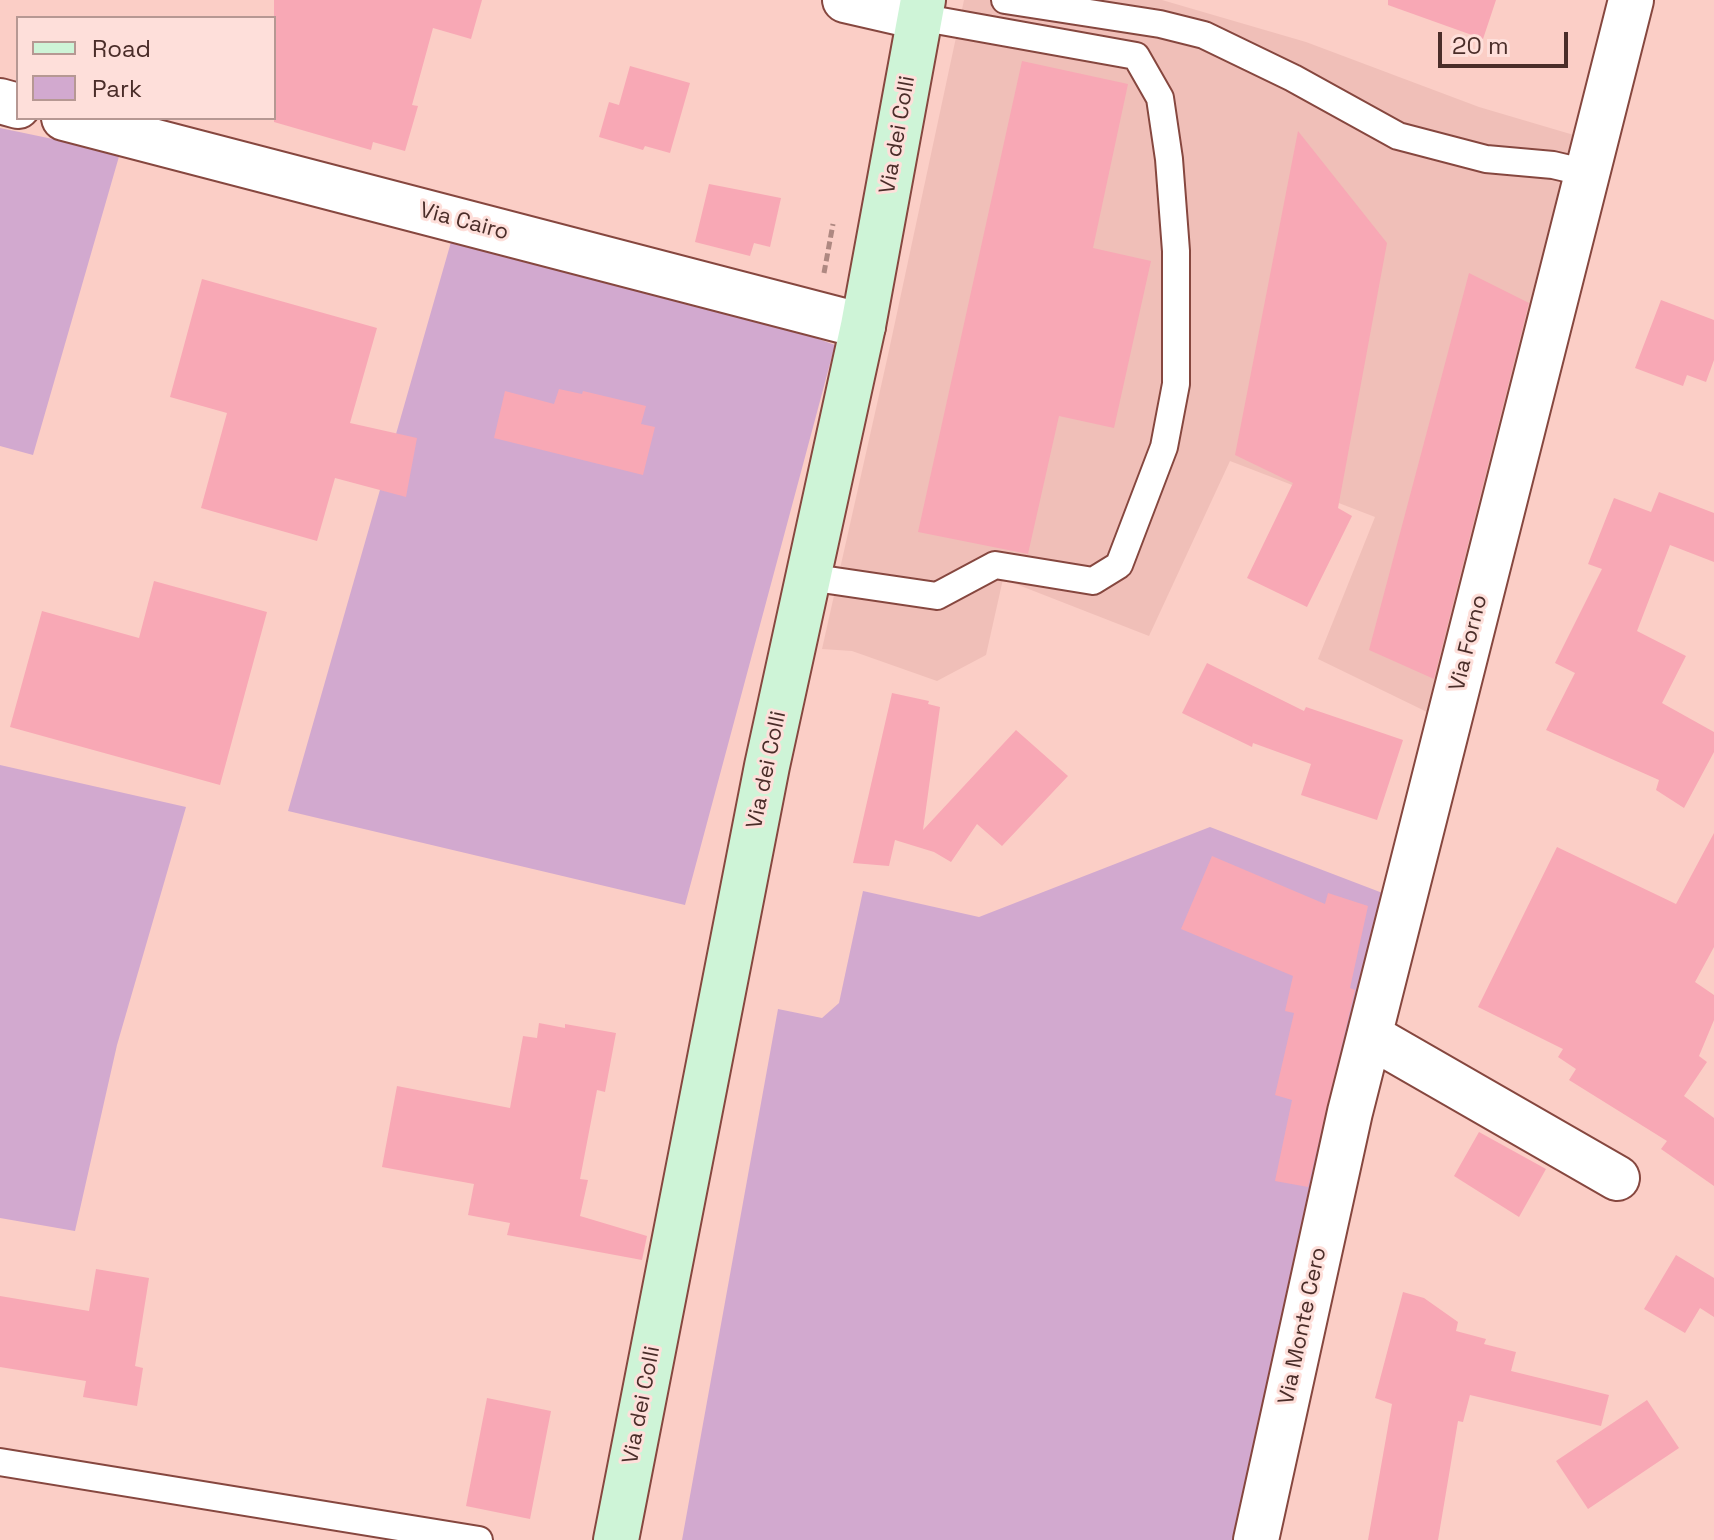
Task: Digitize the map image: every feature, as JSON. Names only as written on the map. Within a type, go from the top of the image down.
[{"type":"main road","name":"Via dei Colli","points":[[616,1540],[767,766],[863,326],[921,8]]},
{"type":"street","points":[[845,0],[921,8]]},
{"type":"street","name":"Via Forno","points":[[1350,1112],[1631,0]]},
{"type":"street","name":"Via Cairo","points":[[72,120],[863,326]]},
{"type":"street","points":[[1370,1036],[1617,1178]]},
{"type":"street","name":"Via Monte Cero","points":[[1256,1540],[1350,1112]]},
{"type":"lane","points":[[1005,0],[1160,24],[1204,35],[1293,78],[1398,136],[1486,159],[1553,165],[1587,173]]},
{"type":"lane","points":[[808,577],[937,596],[995,565],[1093,581],[1119,565],[1164,447],[1169,422],[1176,384],[1176,281],[1169,159],[1160,98],[1136,56],[921,8]]},
{"type":"lane","points":[[0,1462],[479,1540]]},
{"type":"shaded area","points":[[964,0],[1162,0],[1306,42],[1479,107],[1611,146],[1462,729],[1318,659],[1375,517],[1230,461],[1149,636],[1003,579],[986,655],[937,681],[852,651],[822,649]]},
{"type":"green space","points":[[0,128],[120,153],[33,455],[0,446]]},
{"type":"green space","points":[[482,236],[835,345],[685,905],[288,811],[451,242]]},
{"type":"green space","points":[[0,765],[186,807],[117,1045],[75,1231],[0,1218]]},
{"type":"green space","points":[[1210,827],[1393,897],[1237,1540],[682,1540],[778,1009],[822,1018],[839,1003],[863,891],[979,917]]},
{"type":"building","points":[[274,0],[482,0],[471,39],[433,28],[412,105],[418,106],[405,151],[373,142],[371,150],[274,122]]},
{"type":"building","points":[[1388,0],[1496,0],[1483,39],[1388,5]]},
{"type":"building","points":[[1022,61],[1128,84],[1093,248],[1151,261],[1114,428],[1059,416],[1028,554],[918,532]]},
{"type":"building","points":[[630,66],[690,83],[670,153],[645,146],[643,150],[599,137],[609,102],[619,105]]},
{"type":"building","points":[[1298,131],[1387,243],[1338,508],[1352,516],[1307,607],[1247,578],[1293,483],[1235,455]]},
{"type":"building","points":[[709,184],[781,198],[770,247],[754,243],[750,256],[695,242]]},
{"type":"building","points":[[1469,273],[1529,303],[1434,679],[1369,650]]},
{"type":"building","points":[[202,279],[377,328],[350,423],[417,438],[406,497],[335,478],[317,541],[201,508],[227,413],[170,397]]},
{"type":"building","points":[[1661,300],[1714,320],[1714,360],[1706,382],[1687,375],[1683,386],[1635,368]]},
{"type":"building","points":[[559,389],[582,394],[583,391],[646,406],[641,424],[655,427],[643,475],[494,438],[505,391],[554,404]]},
{"type":"building","points":[[1659,492],[1714,513],[1714,562],[1670,545],[1637,631],[1686,656],[1662,703],[1714,732],[1714,752],[1684,808],[1656,790],[1659,780],[1546,730],[1575,673],[1555,663],[1602,569],[1588,564],[1614,498],[1651,512]]},
{"type":"building","points":[[154,581],[267,612],[220,785],[10,727],[42,611],[139,638]]},
{"type":"building","points":[[1207,663],[1304,711],[1306,707],[1403,740],[1377,820],[1301,795],[1311,764],[1253,743],[1252,747],[1182,713]]},
{"type":"building","points":[[892,693],[929,701],[928,704],[940,707],[923,830],[1016,730],[1068,776],[1002,846],[977,824],[951,862],[934,852],[895,840],[889,866],[853,863]]},
{"type":"building","points":[[1714,833],[1714,947],[1695,982],[1714,995],[1714,1020],[1699,1056],[1707,1062],[1684,1096],[1714,1118],[1714,1186],[1661,1149],[1667,1141],[1569,1080],[1576,1069],[1558,1057],[1563,1049],[1478,1007],[1557,847],[1676,904]]},
{"type":"building","points":[[1212,856],[1325,904],[1328,893],[1368,906],[1350,988],[1355,990],[1308,1187],[1275,1181],[1292,1100],[1275,1095],[1294,1013],[1285,1011],[1293,976],[1181,929]]},
{"type":"building","points":[[539,1023],[616,1033],[605,1092],[597,1090],[580,1179],[588,1180],[580,1216],[647,1236],[642,1260],[507,1235],[510,1223],[468,1215],[474,1184],[382,1167],[397,1086],[510,1108],[523,1036],[537,1038]]},
{"type":"building","points":[[1479,1132],[1546,1169],[1519,1217],[1454,1176]]},
{"type":"building","points":[[1676,1255],[1714,1278],[1714,1317],[1700,1308],[1685,1333],[1644,1309]]},
{"type":"building","points":[[96,1269],[149,1278],[135,1366],[143,1368],[137,1406],[83,1397],[86,1381],[0,1367],[0,1296],[89,1311]]},
{"type":"building","points":[[1403,1292],[1424,1298],[1458,1322],[1456,1331],[1486,1339],[1484,1344],[1516,1352],[1511,1371],[1609,1395],[1601,1426],[1470,1395],[1463,1422],[1458,1421],[1438,1540],[1368,1540],[1392,1404],[1375,1398]]},
{"type":"building","points":[[487,1398],[551,1411],[530,1519],[466,1506]]},
{"type":"building","points":[[1647,1400],[1679,1448],[1588,1509],[1556,1461]]}]
